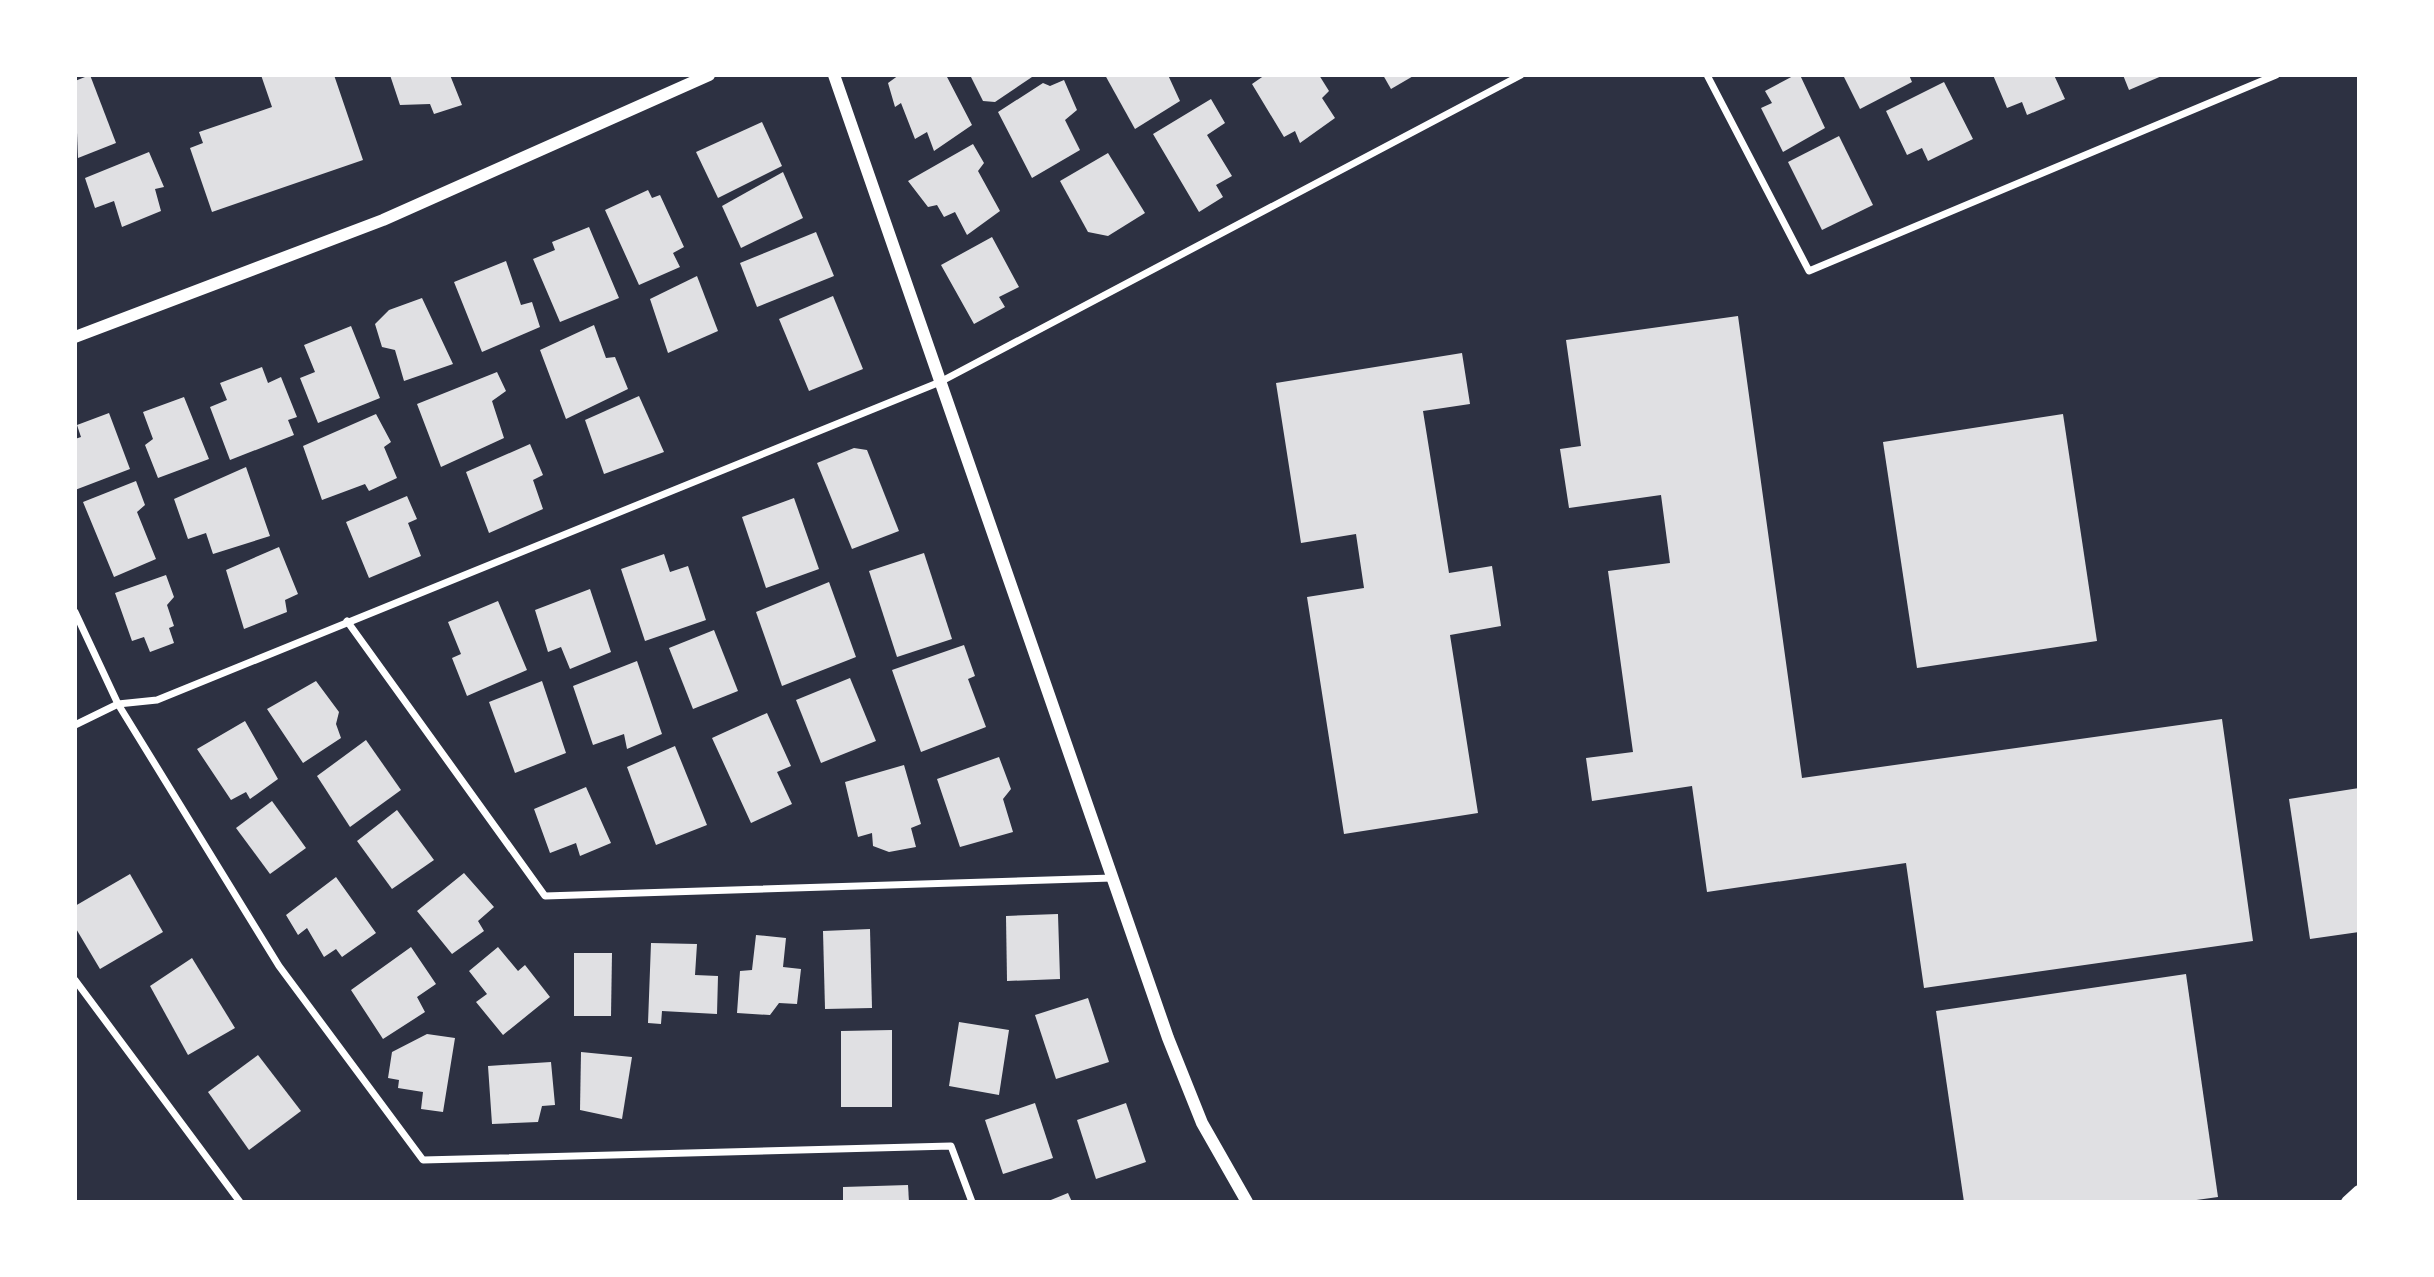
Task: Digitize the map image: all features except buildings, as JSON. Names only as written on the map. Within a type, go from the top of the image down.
[{"type":"street","points":[[75,337],[383,220],[709,75]]},
{"type":"street","points":[[834,75],[1112,878],[1202,1123],[1247,1202]]},
{"type":"street","points":[[75,725],[118,704],[156,700],[940,382],[1521,75]]},
{"type":"street","points":[[1707,75],[1809,271],[2276,75]]},
{"type":"street","points":[[75,612],[118,704],[279,966],[423,1160],[951,1146],[972,1202]]},
{"type":"street","points":[[347,621],[545,896],[1112,878]]},
{"type":"street","points":[[75,980],[240,1202]]},
{"type":"street","points":[[2347,1202],[2359,1191]]}]
